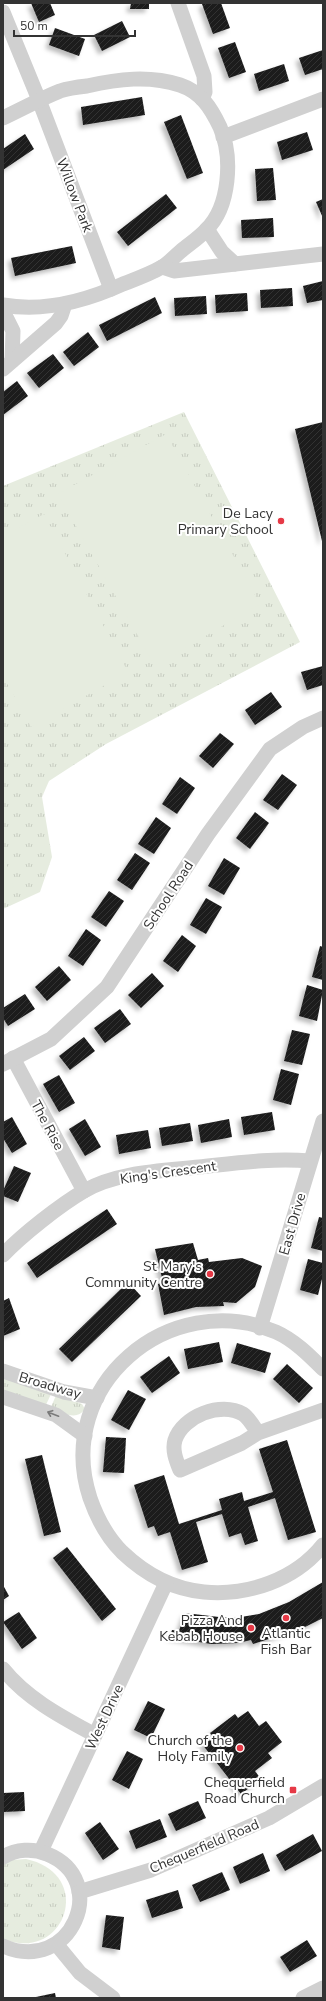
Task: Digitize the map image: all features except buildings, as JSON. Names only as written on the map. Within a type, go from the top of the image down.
[{"type":"street","points":[[178,3],[204,76],[205,92],[202,99]]},
{"type":"street","name":"Willow Park","points":[[3,12],[39,100],[111,290]]},
{"type":"street","points":[[3,118],[62,90],[125,79],[156,80],[180,85],[194,92],[210,106],[223,137],[228,163],[227,188],[221,205],[207,229],[162,267],[111,290],[65,304],[32,307],[3,305]]},
{"type":"street","points":[[223,137],[323,99]]},
{"type":"street","points":[[207,229],[222,252],[235,264]]},
{"type":"street","points":[[162,267],[174,271],[323,254]]},
{"type":"street","points":[[8,365],[56,324],[61,316],[65,304]]},
{"type":"street","points":[[3,310],[13,331],[8,365]]},
{"type":"street","name":"School Road","points":[[8,1061],[51,1039],[107,987],[208,834],[270,748],[303,727],[323,718]]},
{"type":"street","name":"The Rise","points":[[8,1061],[84,1191]]},
{"type":"street","name":"East Drive","points":[[260,1328],[323,1121]]},
{"type":"street","name":"King's Crescent","points":[[3,1255],[56,1210],[84,1191],[103,1183],[137,1174],[280,1159],[310,1161]]},
{"type":"street","points":[[323,1369],[305,1350],[276,1332],[244,1323],[211,1320],[179,1326],[148,1340],[122,1361],[102,1387],[88,1418],[83,1450],[85,1484],[96,1515],[113,1543],[137,1566],[166,1583],[192,1591],[219,1593],[246,1591],[272,1583],[296,1570],[323,1545]]},
{"type":"street","name":"Broadway","points":[[3,1370],[64,1392],[97,1398]]},
{"type":"street","name":"Broadway","points":[[3,1397],[56,1415],[85,1436]]},
{"type":"street","points":[[258,1433],[250,1421],[239,1412],[220,1409],[209,1411],[197,1417],[179,1432],[174,1447],[180,1470],[242,1443],[258,1433],[323,1410]]},
{"type":"street","name":"West Drive","points":[[41,1851],[166,1583]]},
{"type":"street","points":[[3,1669],[38,1701],[55,1713],[95,1735]]},
{"type":"street","name":"Chequerfield Road","points":[[79,1892],[151,1870],[269,1818],[323,1786]]},
{"type":"street","points":[[3,1857],[24,1850],[41,1851],[54,1857],[66,1866],[74,1878],[79,1892],[80,1907],[76,1922],[68,1934],[57,1945],[43,1951],[29,1953],[14,1951],[3,1946]]},
{"type":"street","points":[[57,1945],[80,1973],[113,1998]]},
{"type":"street","points":[[303,1998],[321,1991]]},
{"type":"green space","points":[[184,412],[300,642],[106,744],[49,781],[42,797],[52,857],[40,892],[3,909],[3,486]]},
{"type":"green space","points":[[166,434],[260,604],[155,666],[58,494]]},
{"type":"green space","points":[[44,514],[128,672],[31,727],[3,676],[3,536]]},
{"type":"green space","points":[[3,853],[14,887],[3,891]]},
{"type":"green space","points":[[3,1377],[51,1394],[45,1407],[3,1392]]},
{"type":"green space","points":[[57,1393],[82,1404],[85,1409],[77,1415],[69,1415],[51,1407]]},
{"type":"green space","points":[[26,1859],[48,1868],[61,1881],[66,1897],[64,1914],[56,1929],[43,1939],[25,1943],[3,1939],[3,1864],[12,1860]]},
{"type":"place","name":"De Lacy Primary School","points":[[281,521]]},
{"type":"place","name":"St Mary's Community Centre","points":[[210,1274]]},
{"type":"place","name":"Atlantic Fish Bar","points":[[286,1618]]},
{"type":"place","name":"Pizza And Kebab House","points":[[251,1628]]},
{"type":"place","name":"Church of the Holy Family","points":[[240,1748]]},
{"type":"place","name":"Chequerfield Road Church","points":[[293,1790]]}]
